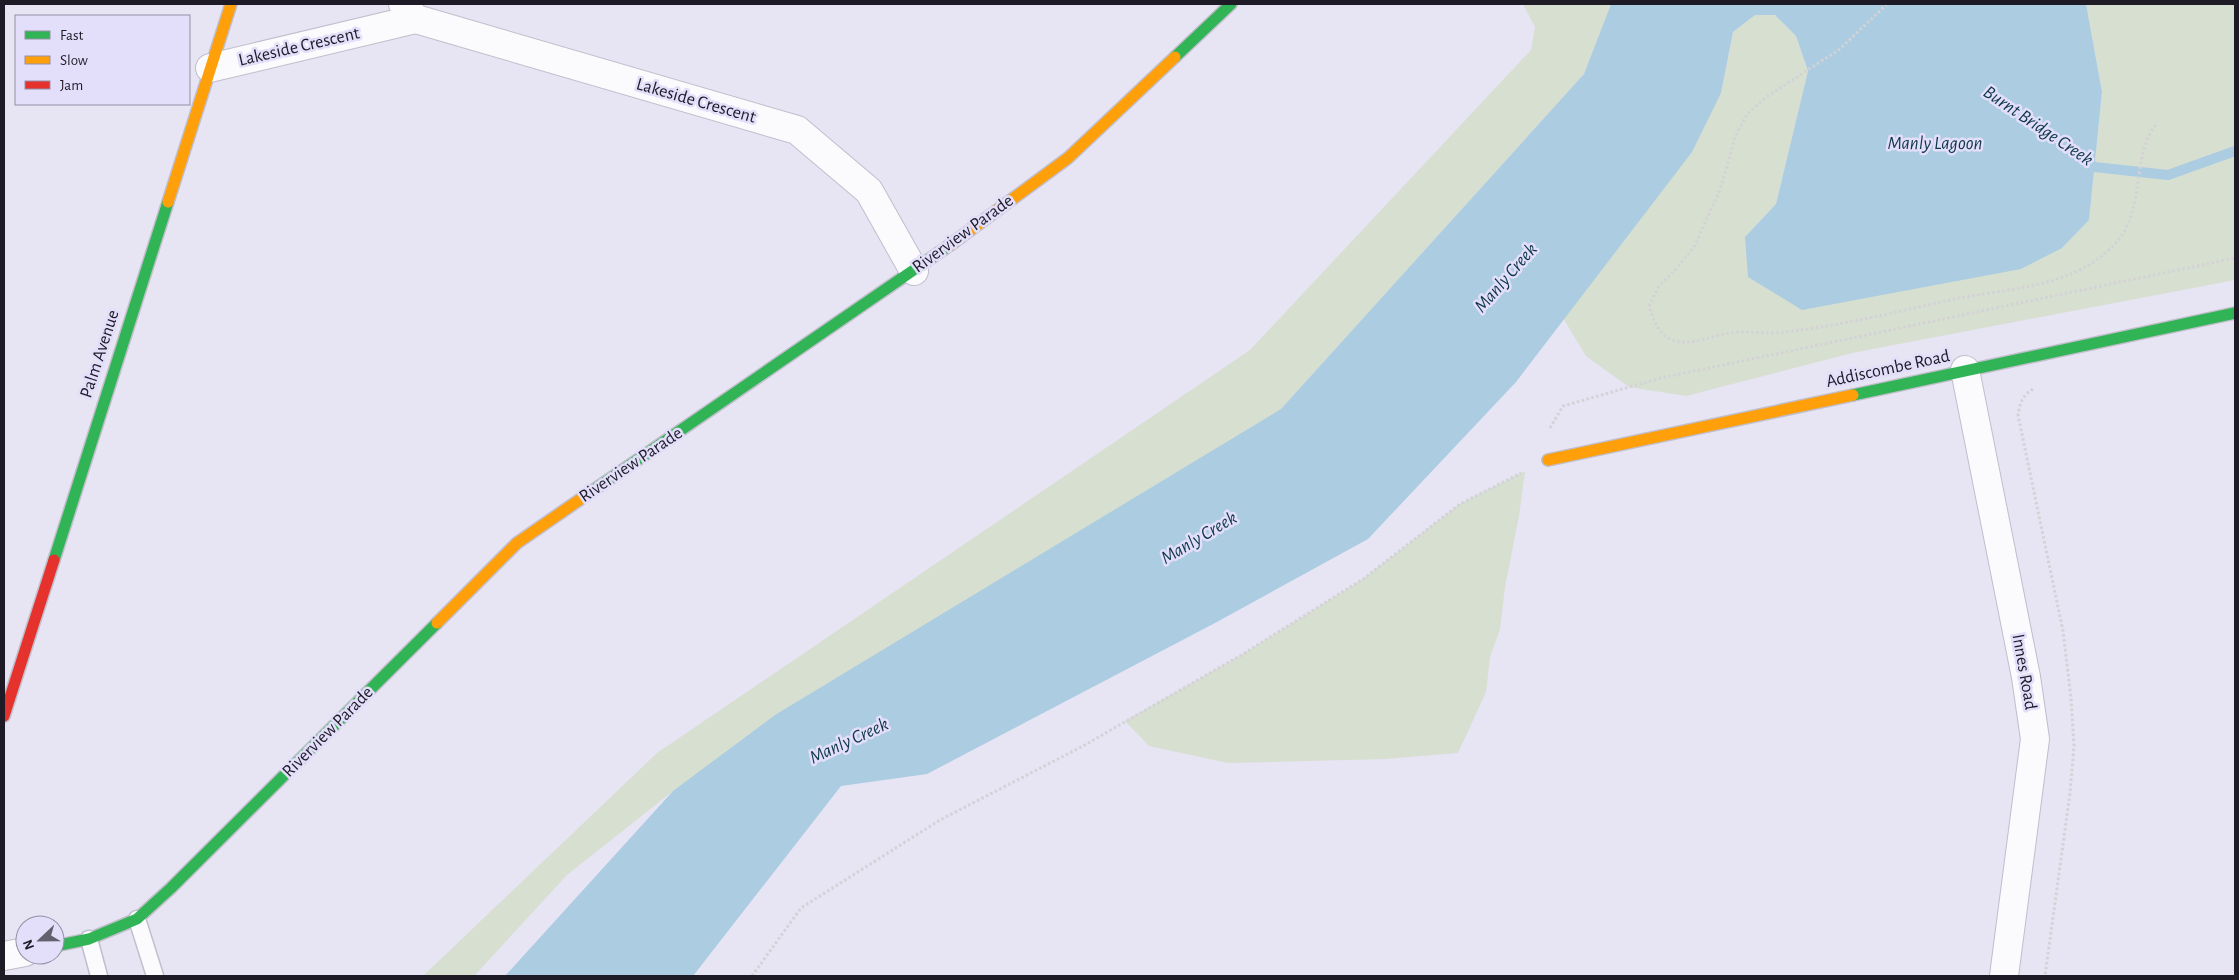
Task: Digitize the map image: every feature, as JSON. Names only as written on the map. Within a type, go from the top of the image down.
[{"type":"street","name":"Palm Avenue","points":[[4,716],[231,4]]},
{"type":"street","name":"Riverview Parade","points":[[65,944],[89,939],[137,919],[171,888],[517,543],[914,271],[1068,158],[1231,4]]},
{"type":"street","name":"Lakeside Crescent","points":[[210,68],[410,11],[797,130],[869,191],[914,271]]},
{"type":"street","name":"Addiscombe Road","points":[[1548,460],[2235,313]]},
{"type":"street","name":"Innes Road","points":[[1965,370],[2026,677],[2035,738],[2004,976]]},
{"type":"lane","points":[[137,919],[155,976]]},
{"type":"lane","points":[[89,939],[100,976]]},
{"type":"path","points":[[1887,4],[1840,49],[1769,95],[1747,114],[1736,135],[1720,190],[1694,247],[1659,286],[1649,306],[1656,325],[1669,338],[1688,342],[1731,333],[1774,333],[1819,327],[1907,311],[1955,299],[2025,288],[2059,278],[2086,266],[2114,245],[2130,220],[2147,138],[2157,124]]},
{"type":"path","points":[[1549,430],[1563,406],[1661,378],[2235,258]]},
{"type":"path","points":[[2038,386],[2026,393],[2020,401],[2018,415],[2063,632],[2071,698],[2074,746],[2070,793],[2046,976]]},
{"type":"path","points":[[752,976],[801,908],[940,820],[1083,746],[1242,654],[1363,579],[1460,504],[1548,460]]},
{"type":"green space","points":[[1523,4],[1611,4],[1584,74],[1281,409],[673,791],[567,875],[474,976],[423,976],[657,753],[1250,350],[1531,50],[1535,27]]},
{"type":"green space","points":[[2086,4],[2235,4],[2235,280],[1852,353],[1686,396],[1629,387],[1586,356],[1563,318],[1642,216],[1721,93],[1733,32],[1755,15],[1775,15],[1796,36],[1808,71],[1776,204],[1745,237],[2062,248],[2089,220],[2102,92]]},
{"type":"green space","points":[[1525,471],[1519,516],[1505,587],[1500,629],[1490,657],[1486,692],[1458,753],[1385,759],[1228,763],[1149,746],[1125,721],[1243,654],[1363,579],[1460,504]]},
{"type":"water","name":"Manly Lagoon","points":[[1611,4],[2086,4],[2102,92],[2089,220],[2062,248],[2021,269],[1802,310],[1748,277],[1745,237],[1776,204],[1808,71],[1796,36],[1775,15],[1755,15],[1733,32],[1721,93],[1692,152],[1516,382],[1368,539],[1215,623],[927,774],[841,786],[693,976],[505,976],[673,791],[775,715],[1281,409],[1584,74]]},
{"type":"waterway","name":"Burnt Bridge Creek","points":[[2084,159],[2094,167],[2168,175],[2235,151]]},
{"type":"traffic: fast","points":[[1175,57],[1231,4]]},
{"type":"traffic: fast","points":[[54,560],[168,202]]},
{"type":"traffic: fast","points":[[585,496],[950,245]]},
{"type":"traffic: fast","points":[[1853,395],[2235,313]]},
{"type":"traffic: fast","points":[[65,944],[89,939],[137,919],[171,888],[437,623]]},
{"type":"traffic: slow","points":[[168,202],[231,4]]},
{"type":"traffic: slow","points":[[950,245],[1068,158],[1175,57]]},
{"type":"traffic: slow","points":[[1548,460],[1853,395]]},
{"type":"traffic: slow","points":[[437,623],[517,543],[585,496]]},
{"type":"traffic: jam","points":[[4,716],[54,560]]},
{"type":"water label","name":"Manly Creek","points":[[1506,278]]},
{"type":"water label","name":"Manly Creek","points":[[1199,538]]},
{"type":"water label","name":"Manly Creek","points":[[849,741]]}]
